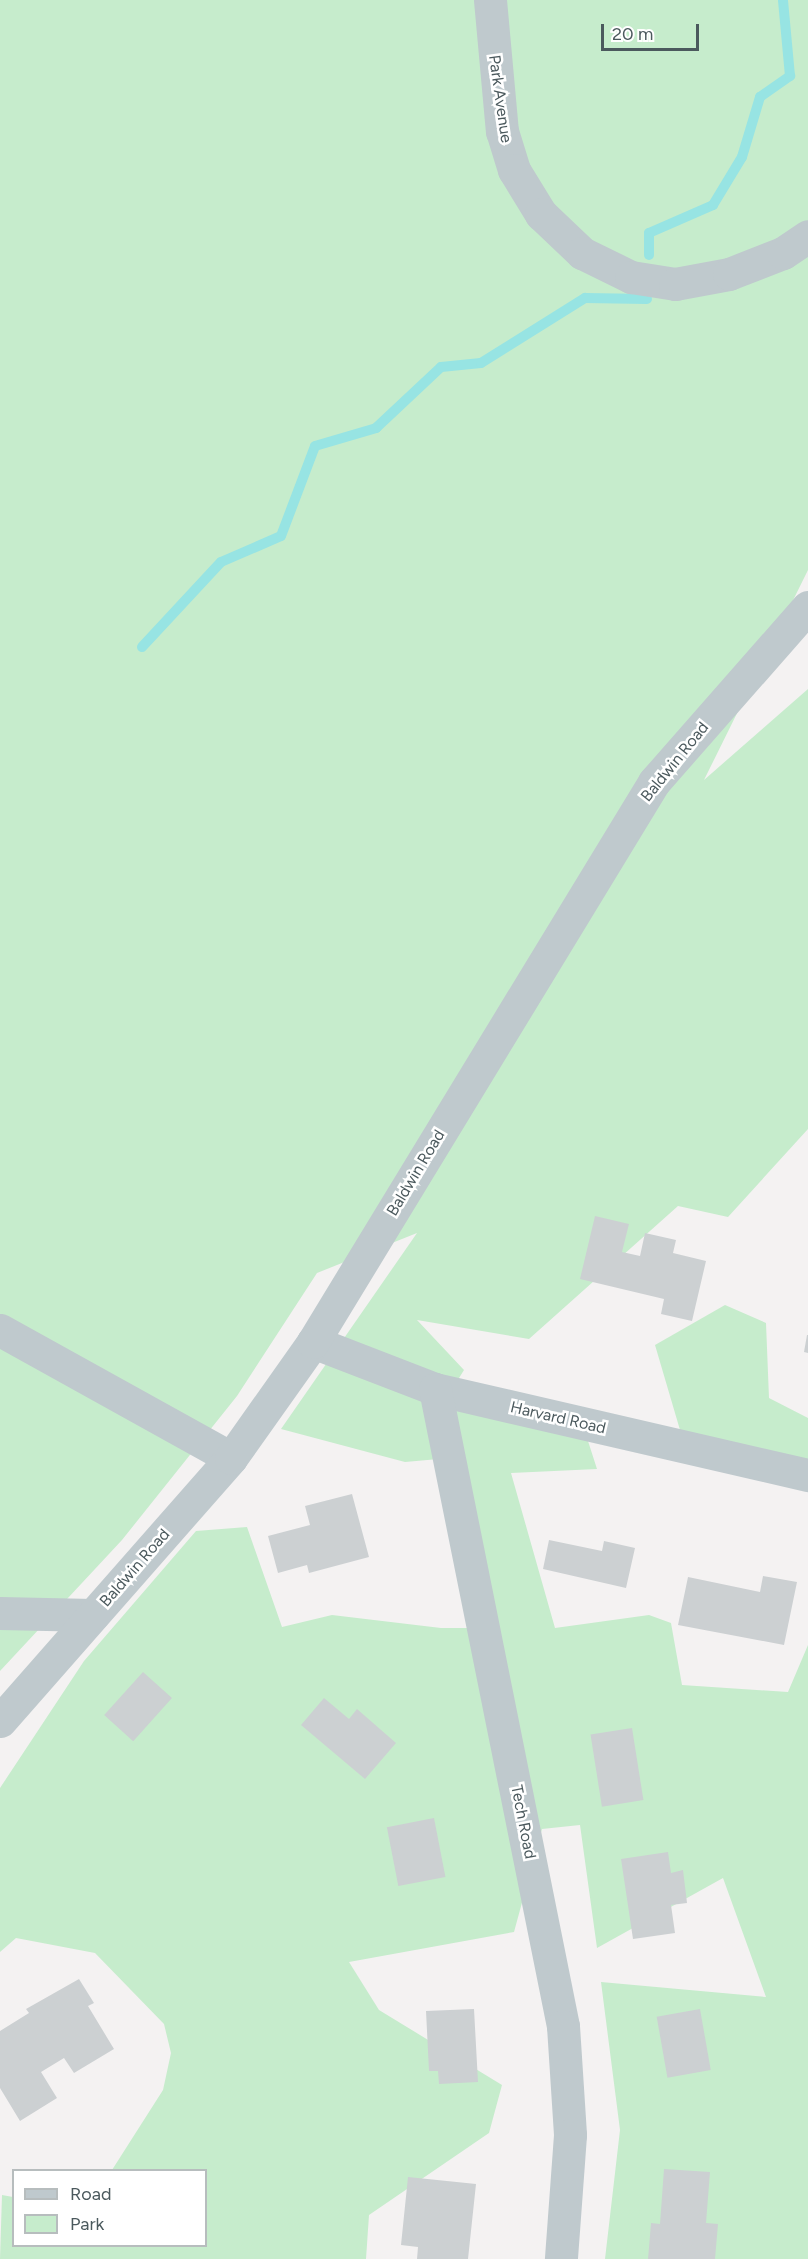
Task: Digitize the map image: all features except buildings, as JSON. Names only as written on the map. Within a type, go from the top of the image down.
[{"type":"street","name":"Park Avenue","points":[[490,0],[502,131],[514,170],[541,214],[582,254],[631,277],[675,284],[729,274],[783,253],[808,236]]},
{"type":"street","name":"Baldwin Road","points":[[0,1721],[231,1458],[313,1342],[654,783],[808,607]]},
{"type":"street","points":[[0,1329],[231,1458]]},
{"type":"street","name":"Harvard Road","points":[[313,1342],[435,1389],[808,1475]]},
{"type":"street","name":"Tech Road","points":[[435,1389],[563,2026],[570,2135],[561,2259]]},
{"type":"street","points":[[0,1613],[93,1616]]},
{"type":"green space","points":[[0,0],[808,0],[808,570],[704,780],[808,689],[808,1129],[728,1217],[678,1206],[529,1339],[417,1320],[464,1370],[446,1399],[588,1441],[597,1469],[511,1473],[555,1628],[649,1615],[671,1623],[682,1685],[788,1692],[808,1645],[808,2259],[605,2259],[620,2130],[601,1982],[766,1997],[723,1878],[597,1948],[580,1825],[542,1829],[514,1932],[349,1962],[379,2010],[502,2085],[489,2133],[369,2215],[366,2259],[0,2259],[2,2195],[12,2197],[12,2247],[207,2247],[207,2169],[113,2169],[163,2090],[171,2053],[164,2024],[95,1953],[16,1938],[0,1952],[0,1788],[84,1661],[196,1531],[247,1527],[282,1627],[332,1615],[441,1628],[497,1628],[461,1457],[405,1462],[281,1429],[417,1233],[317,1273],[237,1396],[122,1540],[0,1671]]},
{"type":"green space","points":[[725,1305],[766,1323],[769,1398],[808,1418],[808,1464],[680,1430],[655,1345]]},
{"type":"waterway","points":[[649,255],[649,233],[713,205],[742,157],[760,97],[790,76],[783,0]]},
{"type":"waterway","points":[[142,647],[221,562],[281,536],[315,446],[376,428],[441,367],[481,363],[585,298],[647,299]]}]
